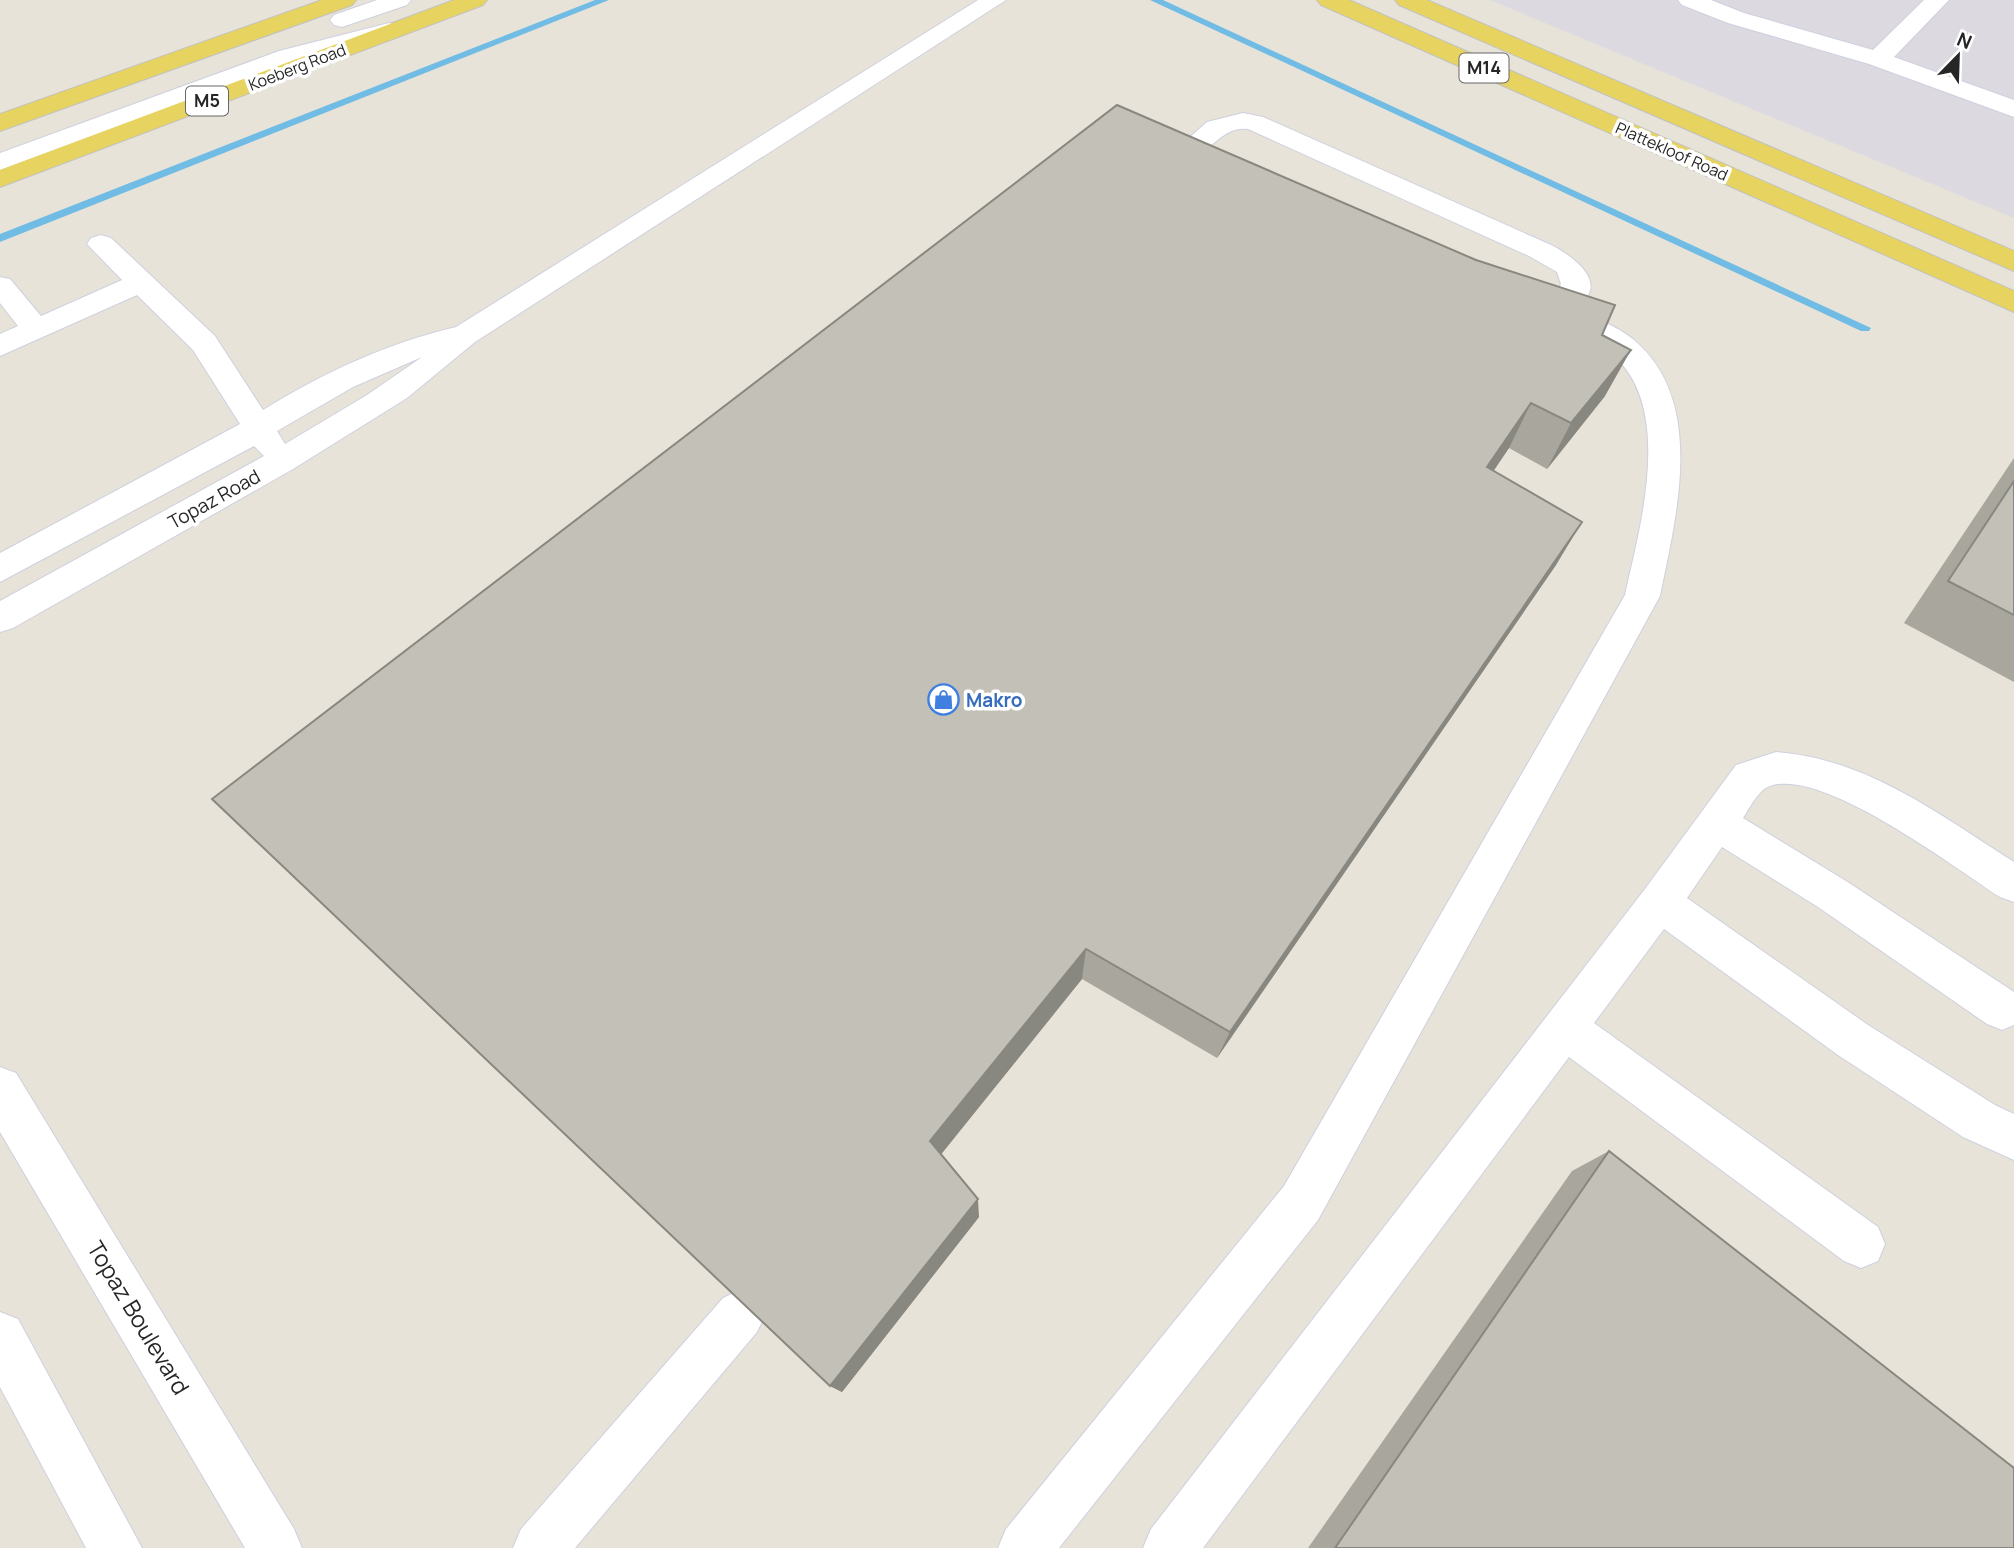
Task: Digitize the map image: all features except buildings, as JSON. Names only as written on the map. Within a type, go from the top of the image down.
[{"type":"main road","name":"M5","points":[[0,123],[344,0]]},
{"type":"main road","name":"Koeberg Road","points":[[0,178],[475,0]]},
{"type":"main road","name":"Plattekloof Road","points":[[1329,0],[2014,302]]},
{"type":"main road","name":"Plattekloof Road","points":[[1407,0],[2014,262]]},
{"type":"street","points":[[0,142],[400,0]]},
{"type":"street","points":[[464,335],[994,0]]},
{"type":"street","points":[[1690,0],[1736,18],[1878,59],[2014,109]]},
{"type":"street","points":[[1878,59],[1937,0]]},
{"type":"street","points":[[0,162],[288,56],[414,23]]},
{"type":"street","points":[[1025,1548],[1301,1203],[1642,596],[1663,485],[1664,432],[1646,377],[1621,346],[1517,296],[1564,300],[1574,293],[1576,284],[1573,272],[1563,262],[1254,122],[1235,118],[1225,121],[1173,148],[1210,164]]},
{"type":"street","points":[[101,243],[204,343],[242,398],[256,428],[281,462]]},
{"type":"street","points":[[0,346],[140,283]]},
{"type":"street","points":[[0,286],[20,307],[36,330]]},
{"type":"street","name":"Topaz Road","points":[[0,569],[393,356],[434,340],[464,335]]},
{"type":"street","name":"Topaz Road","points":[[0,618],[281,462],[424,372],[464,335]]},
{"type":"street","points":[[1170,1548],[1660,902],[1715,822],[1751,777],[1772,768],[1799,768],[1829,775],[1864,791],[2014,884]]},
{"type":"street","points":[[1715,822],[1832,894],[2002,1009]]},
{"type":"street","points":[[1660,902],[1853,1040],[1996,1129],[2014,1157]]},
{"type":"street","points":[[1563,1027],[1861,1244]]},
{"type":"street","name":"Topaz Boulevard","points":[[0,1089],[275,1548]]},
{"type":"street","points":[[540,1548],[740,1315]]},
{"type":"street","points":[[0,1337],[115,1548]]},
{"type":"shaded area","points":[[1490,0],[2014,0],[2014,218]]},
{"type":"waterway","points":[[0,238],[604,0]]},
{"type":"waterway","points":[[1155,0],[1865,328]]},
{"type":"place","name":"Makro","points":[[943,700]]}]
